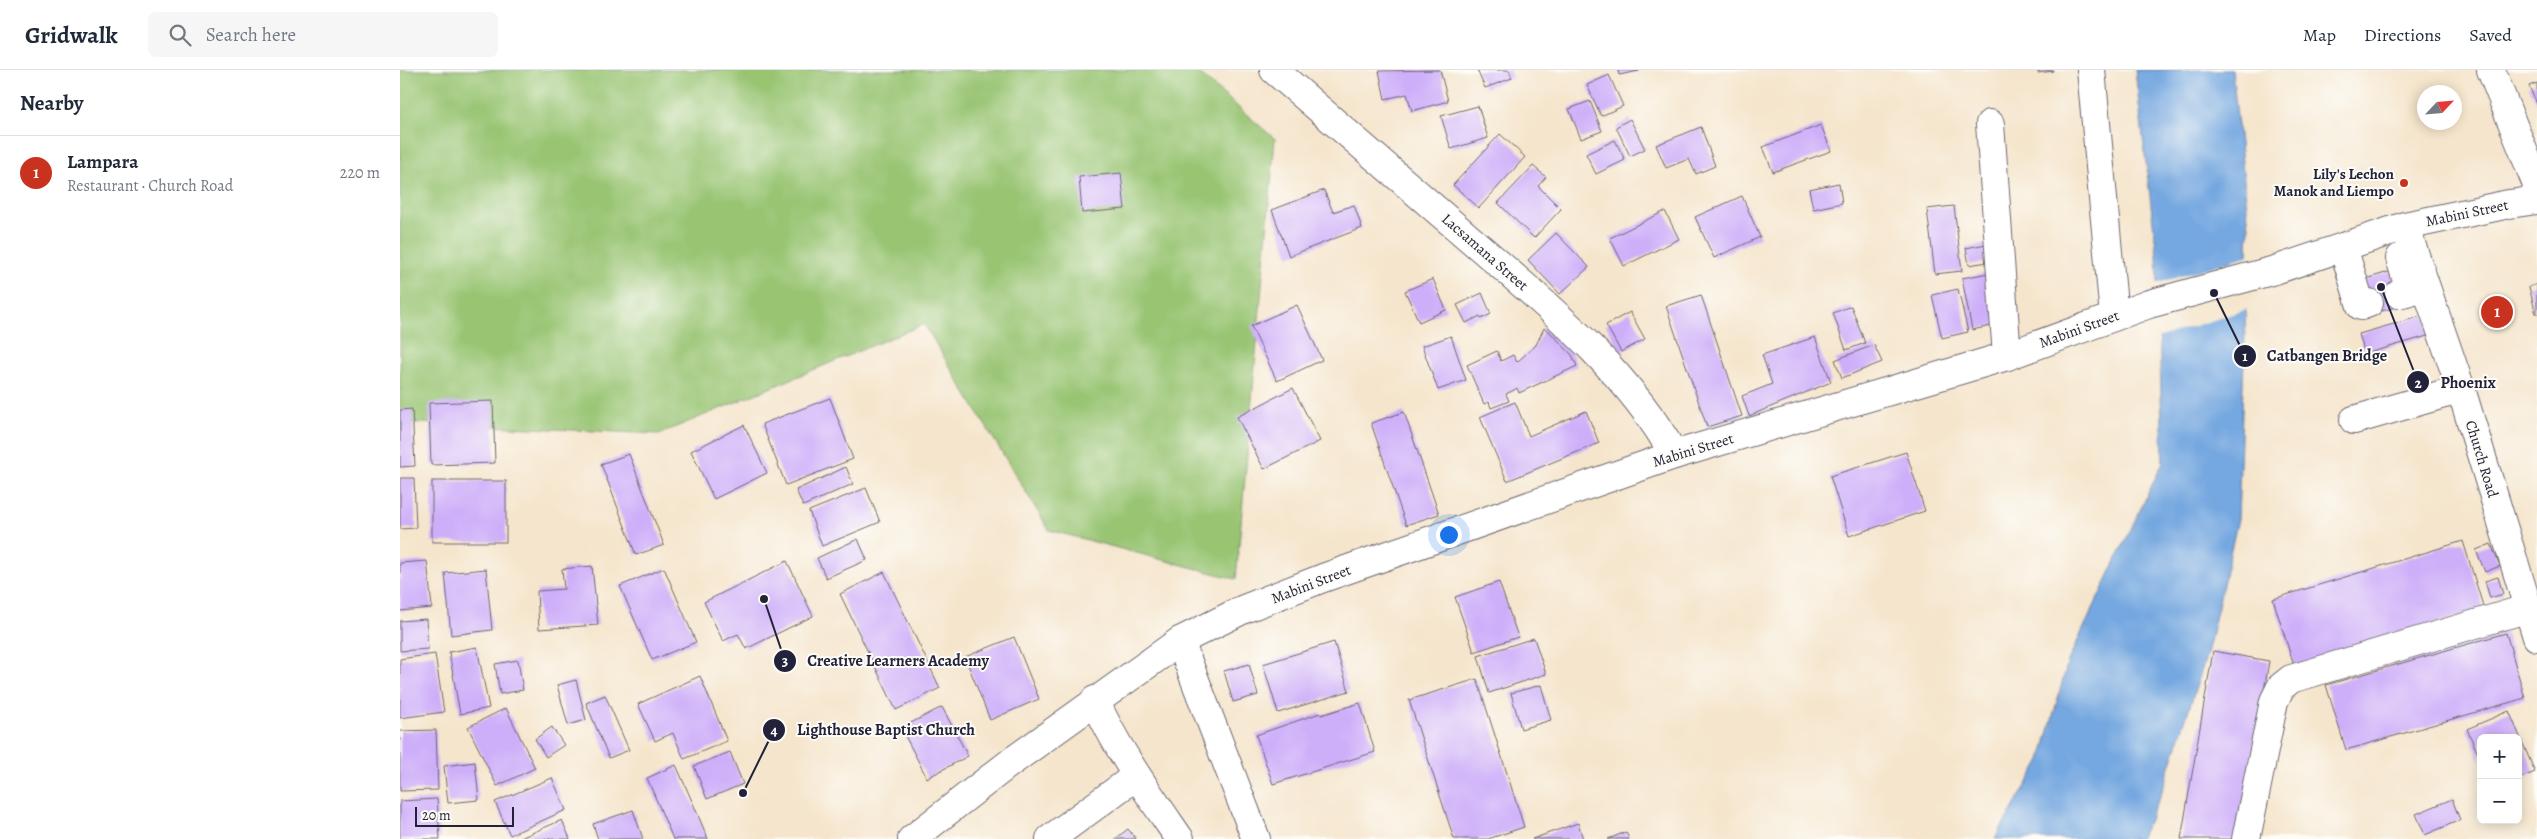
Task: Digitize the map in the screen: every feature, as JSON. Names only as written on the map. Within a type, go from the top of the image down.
[{"type":"street","name":"Lacsamana Street","points":[[1274,70],[1526,287],[1619,376],[1657,424],[1674,455]]},
{"type":"street","points":[[2091,70],[2114,316]]},
{"type":"street","points":[[2491,70],[2537,185]]},
{"type":"street","points":[[1990,124],[2007,356]]},
{"type":"street","name":"Mabini Street","points":[[912,839],[1095,700],[1180,641],[1244,609],[1323,578],[1674,455],[2007,356],[2149,304],[2274,270],[2398,228],[2509,204],[2537,200]]},
{"type":"street","points":[[2398,228],[2410,291],[2399,294]]},
{"type":"street","name":"Church Road","points":[[2398,228],[2461,389],[2537,637]]},
{"type":"street","points":[[2343,247],[2361,306],[2369,303]]},
{"type":"street","points":[[2354,420],[2461,389]]},
{"type":"street","points":[[2246,839],[2274,701],[2281,687],[2290,679],[2529,608]]},
{"type":"street","points":[[1180,641],[1256,839]]},
{"type":"street","points":[[1095,700],[1111,735],[1136,776],[1180,839]]},
{"type":"street","points":[[1050,839],[1136,776]]},
{"type":"green space","points":[[400,70],[1195,70],[1275,139],[1236,579],[1049,530],[924,324],[659,434],[400,422]]},
{"type":"water","points":[[2135,70],[2232,70],[2249,227],[2238,519],[2207,654],[2161,794],[2140,839],[1995,839],[2041,760],[2068,661],[2163,462],[2157,256]]},
{"type":"pier","points":[[2250,255],[2248,309],[2157,338],[2155,284]]},
{"type":"building","points":[[1440,70],[1448,101],[1412,111],[1407,94],[1385,99],[1379,71]]},
{"type":"building","points":[[1477,70],[1509,70],[1512,78],[1485,88]]},
{"type":"building","points":[[1618,70],[1639,70],[1639,71],[1619,75]]},
{"type":"building","points":[[2038,70],[2053,70],[2053,71],[2038,73]]},
{"type":"building","points":[[1609,75],[1623,106],[1601,116],[1587,85]]},
{"type":"building","points":[[2537,83],[2537,104],[2529,86]]},
{"type":"building","points":[[1590,101],[1602,131],[1581,139],[1569,109]]},
{"type":"building","points":[[1478,106],[1488,138],[1451,149],[1441,116]]},
{"type":"building","points":[[1630,119],[1645,149],[1630,156],[1616,127]]},
{"type":"building","points":[[1821,125],[1831,151],[1773,172],[1763,147]]},
{"type":"building","points":[[1701,127],[1715,166],[1696,174],[1689,159],[1666,168],[1656,145]]},
{"type":"building","points":[[1500,134],[1525,157],[1479,208],[1453,185]]},
{"type":"building","points":[[1615,140],[1625,160],[1596,174],[1586,154]]},
{"type":"building","points":[[1533,166],[1546,177],[1538,186],[1561,209],[1534,238],[1498,203]]},
{"type":"building","points":[[1121,173],[1125,209],[1082,213],[1079,177]]},
{"type":"building","points":[[1839,183],[1842,203],[1813,209],[1809,189]]},
{"type":"building","points":[[1324,190],[1333,212],[1354,205],[1362,228],[1289,256],[1272,210]]},
{"type":"building","points":[[1742,196],[1760,237],[1714,258],[1695,217]]},
{"type":"building","points":[[1954,206],[1962,271],[1935,274],[1927,209]]},
{"type":"building","points":[[1665,211],[1679,239],[1624,266],[1610,238]]},
{"type":"building","points":[[1556,233],[1589,267],[1560,294],[1528,260]]},
{"type":"building","points":[[1991,243],[1994,261],[1969,265],[1966,248]]},
{"type":"building","points":[[2392,271],[2402,305],[2372,314],[2362,280]]},
{"type":"building","points":[[1994,272],[2005,323],[1972,330],[1962,278]]},
{"type":"building","points":[[1433,279],[1446,310],[1419,322],[1405,291]]},
{"type":"building","points":[[2537,284],[2537,314],[2536,314],[2529,287]]},
{"type":"building","points":[[1958,289],[1968,332],[1942,338],[1932,295]]},
{"type":"building","points":[[1482,293],[1491,314],[1481,319],[1480,316],[1466,323],[1457,305]]},
{"type":"building","points":[[1701,295],[1742,416],[1707,427],[1666,306]]},
{"type":"building","points":[[1297,305],[1322,360],[1277,381],[1251,326]]},
{"type":"building","points":[[1851,306],[1865,343],[1846,350],[1833,313]]},
{"type":"building","points":[[1630,312],[1645,339],[1621,352],[1606,325]]},
{"type":"building","points":[[2425,315],[2431,335],[2365,354],[2359,334]]},
{"type":"building","points":[[1544,328],[1572,355],[1577,366],[1519,393],[1517,388],[1506,394],[1509,401],[1491,408],[1489,402],[1484,404],[1467,365],[1497,351],[1501,361],[1513,355],[1517,362],[1536,345]]},
{"type":"building","points":[[1451,336],[1466,380],[1438,390],[1422,346]]},
{"type":"building","points":[[1815,337],[1831,382],[1749,416],[1742,396],[1772,384],[1762,355]]},
{"type":"building","points":[[1874,345],[1882,362],[1842,378],[1835,360]]},
{"type":"building","points":[[1293,388],[1320,441],[1264,469],[1237,417]]},
{"type":"building","points":[[830,398],[853,459],[786,485],[762,424]]},
{"type":"building","points":[[493,401],[495,463],[431,465],[429,403]]},
{"type":"building","points":[[1515,402],[1529,436],[1586,411],[1599,443],[1507,481],[1480,417]]},
{"type":"building","points":[[412,409],[415,466],[400,467],[400,410]]},
{"type":"building","points":[[1404,412],[1439,514],[1406,525],[1371,423]]},
{"type":"building","points":[[744,425],[767,473],[714,499],[691,451]]},
{"type":"building","points":[[1906,452],[1925,511],[1849,536],[1830,476]]},
{"type":"building","points":[[629,454],[664,545],[636,555],[601,464]]},
{"type":"building","points":[[846,467],[853,484],[803,506],[796,490]]},
{"type":"building","points":[[400,478],[414,478],[416,528],[400,529]]},
{"type":"building","points":[[432,481],[506,481],[506,542],[432,542]]},
{"type":"building","points":[[866,488],[880,522],[822,546],[809,511]]},
{"type":"building","points":[[858,539],[867,560],[826,578],[817,558]]},
{"type":"building","points":[[2463,541],[2484,609],[2294,666],[2273,599]]},
{"type":"building","points":[[2491,544],[2500,566],[2485,572],[2476,550]]},
{"type":"building","points":[[427,561],[432,608],[400,611],[400,563]]},
{"type":"building","points":[[787,561],[813,616],[746,649],[738,634],[723,641],[704,602]]},
{"type":"building","points":[[592,566],[598,625],[539,629],[537,591],[564,589],[562,569]]},
{"type":"building","points":[[664,568],[696,642],[652,660],[620,586]]},
{"type":"building","points":[[486,569],[492,630],[451,635],[445,573]]},
{"type":"building","points":[[884,572],[940,688],[896,710],[840,594]]},
{"type":"building","points":[[2498,577],[2503,594],[2490,598],[2485,581]]},
{"type":"building","points":[[1499,582],[1518,637],[1474,652],[1455,597]]},
{"type":"building","points":[[426,619],[428,649],[400,651],[400,621]]},
{"type":"building","points":[[2506,633],[2525,698],[2346,750],[2326,685]]},
{"type":"building","points":[[1014,637],[1039,699],[990,720],[965,657]]},
{"type":"building","points":[[1534,638],[1546,674],[1489,693],[1478,656]]},
{"type":"building","points":[[1334,642],[1349,691],[1278,713],[1263,664]]},
{"type":"building","points":[[477,647],[489,708],[460,714],[449,652]]},
{"type":"building","points":[[2213,651],[2269,661],[2239,839],[2181,839]]},
{"type":"building","points":[[435,654],[444,712],[400,718],[400,659]]},
{"type":"building","points":[[518,660],[523,690],[500,694],[495,664]]},
{"type":"building","points":[[1249,664],[1258,695],[1233,702],[1224,671]]},
{"type":"building","points":[[700,676],[727,741],[684,759],[673,733],[655,741],[638,704]]},
{"type":"building","points":[[1477,679],[1524,827],[1488,839],[1454,839],[1409,700]]},
{"type":"building","points":[[576,680],[586,720],[568,725],[557,685]]},
{"type":"building","points":[[1541,685],[1551,720],[1521,729],[1511,693]]},
{"type":"building","points":[[605,695],[629,750],[609,758],[586,703]]},
{"type":"building","points":[[1360,703],[1375,752],[1273,784],[1256,735],[1320,713],[1321,715]]},
{"type":"building","points":[[942,707],[968,756],[927,778],[901,728]]},
{"type":"building","points":[[506,708],[535,768],[497,786],[468,727]]},
{"type":"building","points":[[2509,711],[2519,734],[2477,734],[2477,752],[2467,729]]},
{"type":"building","points":[[552,727],[564,745],[546,757],[535,739]]},
{"type":"building","points":[[436,730],[438,790],[400,791],[400,731]]},
{"type":"building","points":[[2522,742],[2535,772],[2522,777]]},
{"type":"building","points":[[730,752],[743,784],[707,799],[694,766]]},
{"type":"building","points":[[475,762],[479,800],[448,803],[444,766]]},
{"type":"building","points":[[676,765],[708,839],[673,839],[647,778]]},
{"type":"building","points":[[552,778],[566,810],[510,835],[495,802]]},
{"type":"building","points":[[437,799],[440,839],[400,839],[400,801]]},
{"type":"building","points":[[2452,799],[2460,820],[2425,835],[2416,814]]},
{"type":"building","points":[[633,810],[643,839],[598,839],[593,824]]},
{"type":"building","points":[[562,820],[570,839],[518,839]]},
{"type":"building","points":[[1578,823],[1583,839],[1532,839]]},
{"type":"building","points":[[1128,829],[1136,839],[1115,839]]},
{"type":"building","points":[[1626,832],[1629,839],[1608,839]]},
{"type":"place","name":"Lily's Lechon Manok and Liempo","points":[[2404,183]]},
{"type":"place","name":"Phoenix","points":[[2381,287]]},
{"type":"place","name":"Catbangen Bridge","points":[[2214,293]]},
{"type":"place","name":"Lampara","points":[[2497,312]]},
{"type":"place","name":"Creative Learners Academy","points":[[764,599]]},
{"type":"place","name":"Lighthouse Baptist Church","points":[[743,793]]}]
